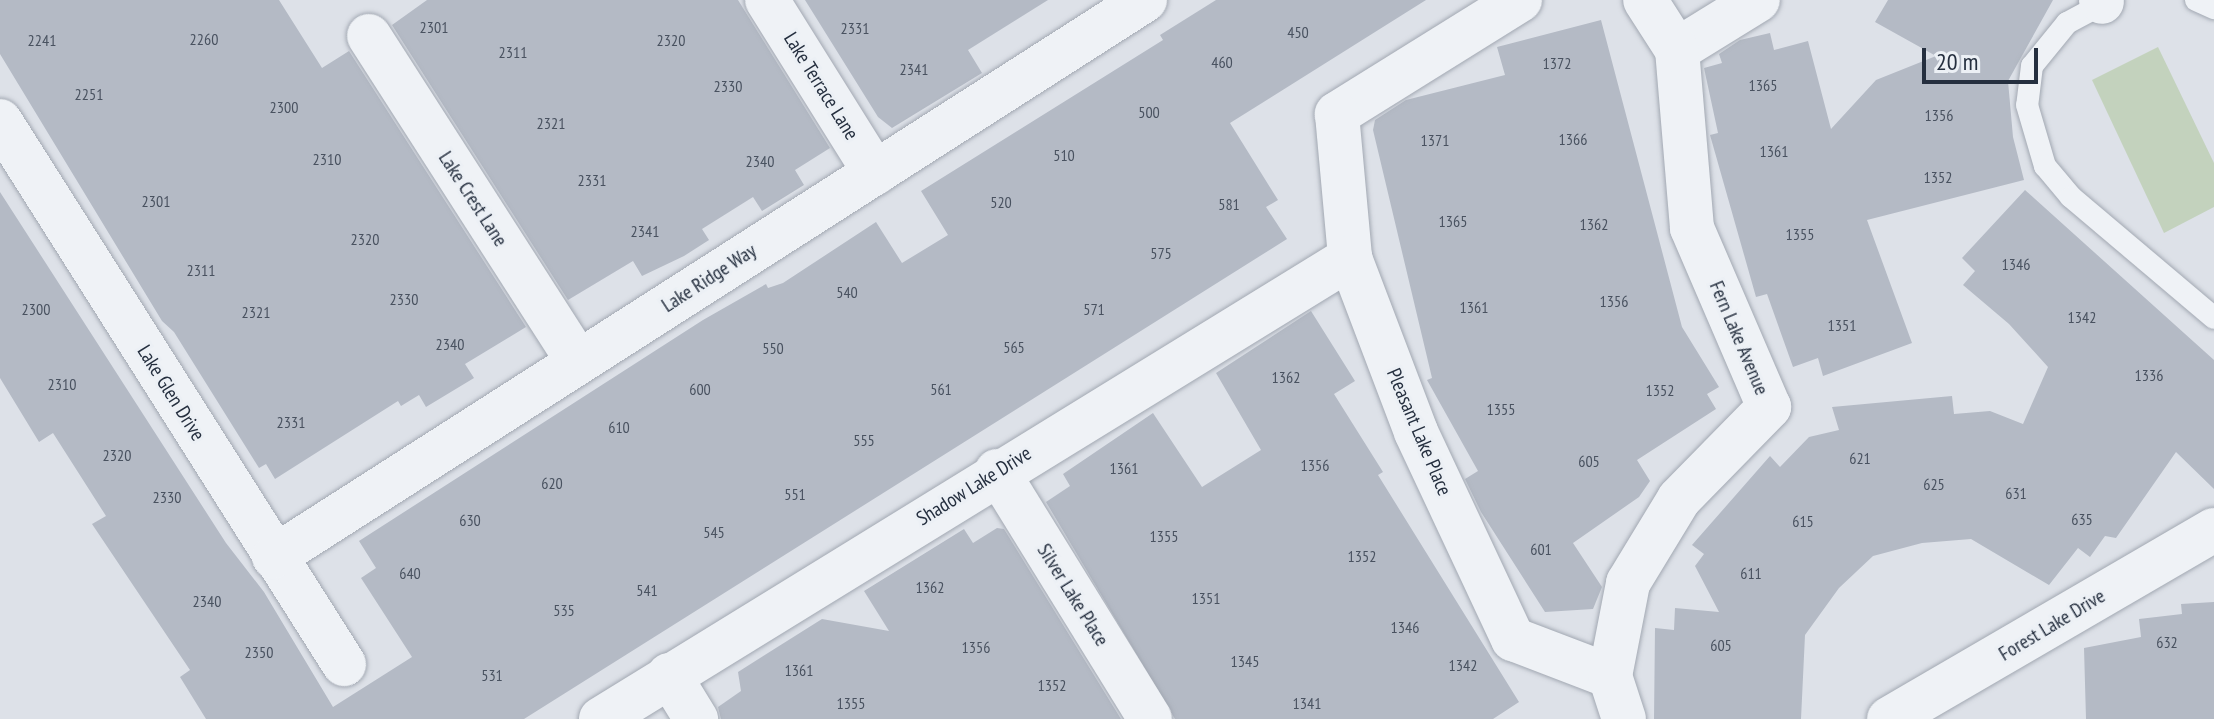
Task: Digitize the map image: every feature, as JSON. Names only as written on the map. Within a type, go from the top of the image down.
[{"type":"street","name":"Lake Terrace Lane","points":[[767,0],[875,173]]},
{"type":"street","name":"Lake Ridge Way","points":[[274,557],[1145,0]]},
{"type":"street","name":"Pleasant Lake Place","points":[[1520,0],[1337,114],[1350,258],[1416,432],[1513,639],[1610,676]]},
{"type":"street","points":[[1645,0],[1677,50],[1758,0]]},
{"type":"street","name":"Lake Crest Lane","points":[[369,36],[578,362]]},
{"type":"street","name":"Fern Lake Avenue","points":[[1624,719],[1610,676],[1628,583],[1679,499],[1769,407],[1692,228],[1677,50]]},
{"type":"street","name":"Lake Glen Drive","points":[[0,121],[344,664]]},
{"type":"street","name":"Shadow Lake Drive","points":[[601,719],[997,471],[1350,258]]},
{"type":"street","name":"Silver Lake Place","points":[[997,471],[1150,719]]},
{"type":"street","name":"Forest Lake Drive","points":[[1889,719],[2214,530]]},
{"type":"street","points":[[669,675],[696,719]]},
{"type":"lane","points":[[2196,0],[2214,8]]},
{"type":"lane","points":[[2105,1],[2067,23],[2032,66],[2027,105],[2045,166],[2071,197],[2214,318]]},
{"type":"green space","points":[[2158,47],[2214,163],[2214,207],[2164,233],[2092,80]]},
{"type":"building","points":[[0,0],[279,0],[322,68],[349,51],[526,327],[465,364],[474,378],[426,407],[419,395],[401,406],[398,401],[275,479],[266,464],[259,468],[174,332],[162,321],[0,54]]},
{"type":"building","points":[[427,0],[738,0],[830,148],[795,170],[804,185],[762,211],[753,197],[702,229],[709,240],[684,256],[642,276],[633,261],[568,300],[392,25]]},
{"type":"building","points":[[805,0],[1048,0],[968,50],[982,73],[892,128],[878,117]]},
{"type":"building","points":[[1216,0],[1426,0],[1230,123],[1278,200],[1266,207],[1287,239],[524,719],[206,719],[180,677],[190,670],[92,524],[106,516],[53,433],[39,442],[0,378],[0,192],[226,543],[264,592],[333,707],[412,657],[361,578],[376,568],[359,541],[703,320],[766,284],[768,288],[783,283],[876,222],[902,263],[948,235],[921,191],[1163,40],[1160,35]]},
{"type":"building","points":[[1888,0],[2053,0],[2008,81],[2013,137],[2024,180],[1867,220],[1912,343],[1823,376],[1818,358],[1793,367],[1767,294],[1756,297],[1710,135],[1718,133],[1704,68],[1722,63],[1719,54],[1740,40],[1770,33],[1774,50],[1808,41],[1831,129],[1876,80],[1936,56],[1875,22]]},
{"type":"building","points":[[1601,20],[1682,327],[1719,387],[1707,394],[1716,409],[1637,460],[1650,481],[1639,497],[1573,543],[1602,587],[1593,609],[1545,612],[1481,512],[1465,479],[1478,471],[1427,380],[1432,378],[1373,130],[1375,120],[1406,100],[1505,75],[1497,47]]},
{"type":"building","points":[[2025,190],[2214,360],[2214,489],[2176,452],[2116,538],[2105,536],[2090,557],[2078,548],[2049,585],[1971,539],[1922,543],[1873,556],[1839,588],[1805,635],[1801,719],[1654,719],[1655,628],[1674,630],[1675,608],[1719,612],[1695,566],[1704,554],[1692,545],[1770,456],[1780,467],[1809,437],[1839,430],[1832,407],[1952,396],[1954,414],[1990,411],[2023,424],[2048,367],[2009,324],[1963,285],[1975,271],[1962,258]]},
{"type":"building","points":[[1311,311],[1355,381],[1334,394],[1383,472],[1378,475],[1519,702],[1493,719],[1175,719],[1046,502],[1070,486],[1063,474],[1153,413],[1202,487],[1261,450],[1216,373]]},
{"type":"building","points":[[997,528],[1004,529],[1121,719],[721,719],[718,707],[741,691],[738,672],[822,619],[889,631],[864,591],[964,529],[973,543]]},
{"type":"building","points":[[2214,602],[2214,719],[2086,719],[2084,648],[2141,637],[2139,619],[2182,614],[2181,604]]}]
